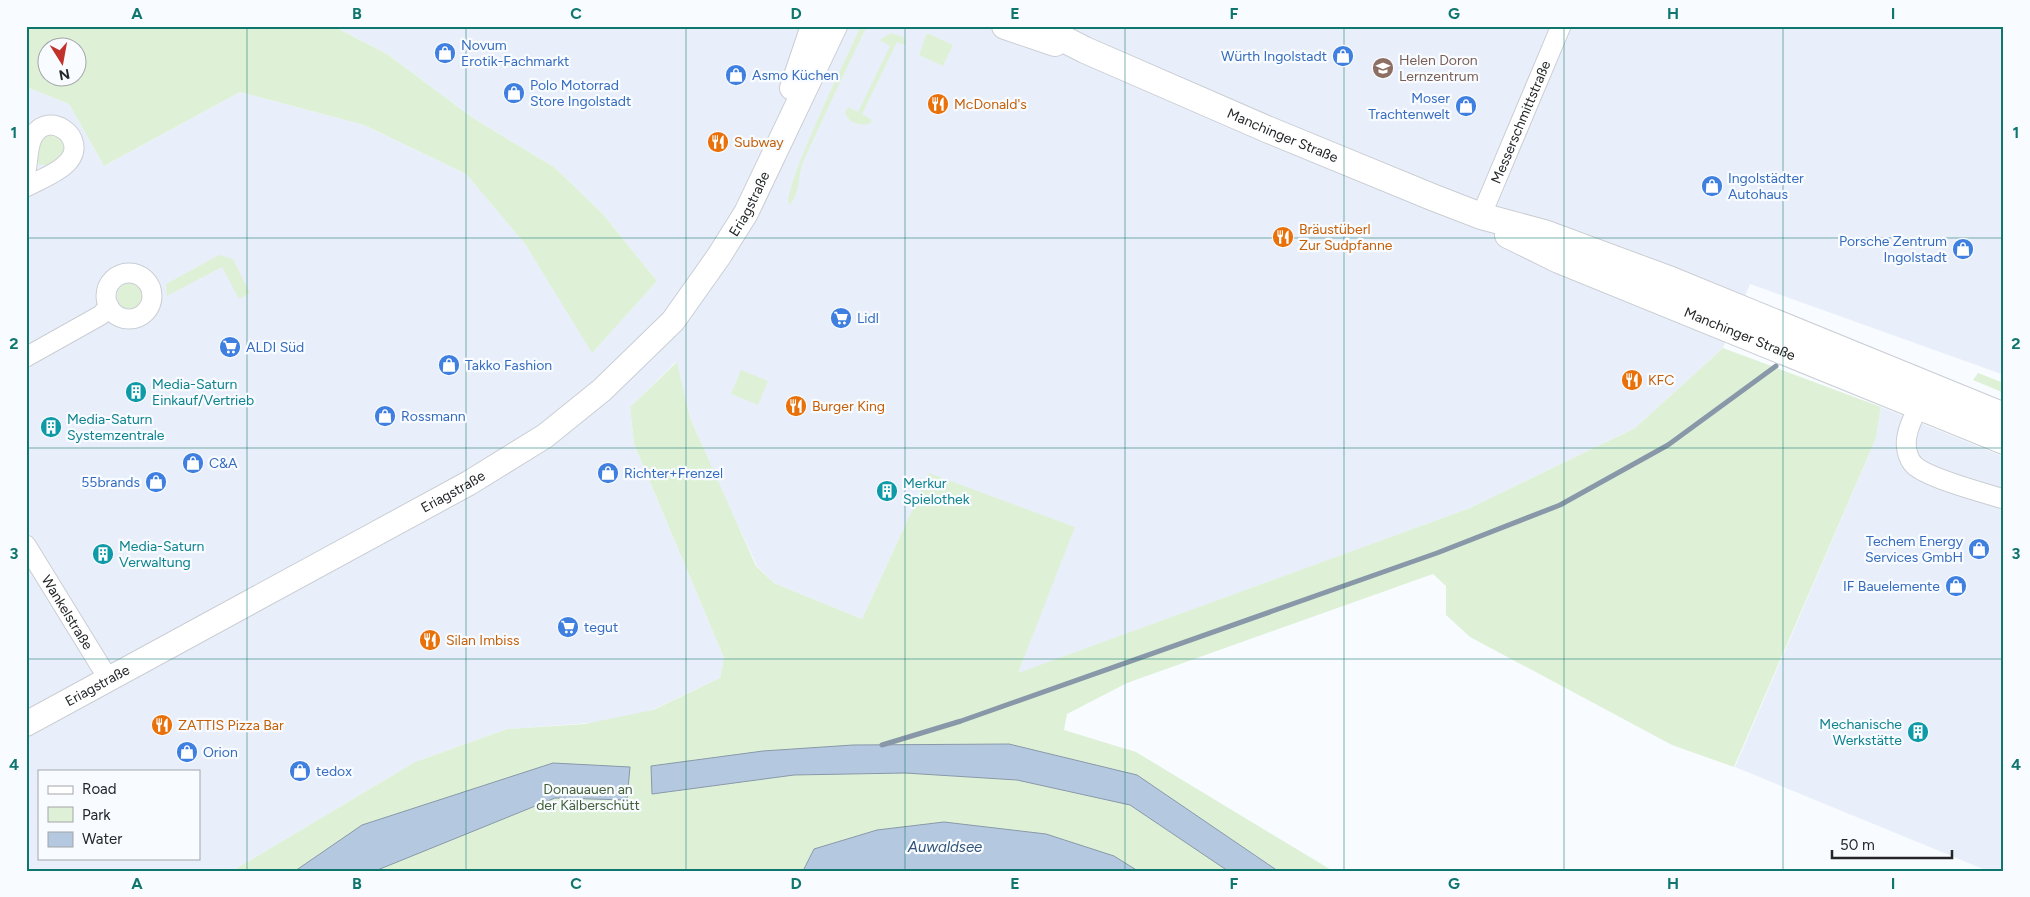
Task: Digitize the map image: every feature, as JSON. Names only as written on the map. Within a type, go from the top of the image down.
[{"type":"main road","name":"Manchinger Straße","points":[[1005,26],[1036,37],[1085,50]]},
{"type":"main road","name":"Manchinger Straße","points":[[1038,26],[1085,50],[1270,130],[1481,216],[1521,242],[1559,260],[1924,395],[2004,416]]},
{"type":"main road","name":"Manchinger Straße","points":[[1924,395],[2004,441]]},
{"type":"street","name":"Eriagstraße","points":[[778,143],[794,82],[813,26]]},
{"type":"street","name":"Eriagstraße","points":[[26,724],[469,483],[545,436],[602,390],[673,321],[700,285],[746,213],[835,26]]},
{"type":"street","name":"Messerschmittstraße","points":[[1481,216],[1561,26]]},
{"type":"street","points":[[26,171],[31,141],[36,131],[48,125],[61,126],[69,132],[73,143],[73,154],[67,163],[26,187]]},
{"type":"street","points":[[26,357],[101,315],[109,306]]},
{"type":"street","points":[[1924,395],[1906,438],[1907,452],[1915,466],[1930,474],[2004,499]]},
{"type":"street","name":"Wankelstraße","points":[[26,545],[108,680]]},
{"type":"shaded area","points":[[333,26],[2004,26],[2004,375],[1750,284],[1723,348],[1635,428],[1470,508],[1017,674],[929,473],[862,619],[774,583],[757,566],[725,498],[690,418],[676,362],[630,407],[634,444],[724,658],[720,678],[631,720],[507,729],[415,762],[232,871],[26,871],[26,87],[69,104],[104,166],[240,92],[364,125],[466,174],[525,244],[592,352],[657,281],[602,213],[554,167],[473,118],[387,54]]},
{"type":"shaded area","points":[[1881,407],[2004,457],[2004,871],[1988,871],[1735,767],[1876,438]]},
{"type":"green space","points":[[26,26],[333,26],[387,54],[473,118],[554,167],[602,213],[657,281],[592,353],[525,244],[466,174],[364,125],[240,92],[104,166],[69,104],[26,87]]},
{"type":"green space","points":[[861,26],[869,26],[865,30],[803,162],[797,191],[789,205],[789,194],[805,149]]},
{"type":"green space","points":[[891,33],[903,37],[906,43],[905,45],[897,42],[862,114],[872,120],[871,123],[863,125],[855,123],[848,119],[845,112],[848,107],[858,112],[890,46],[879,40]]},
{"type":"green space","points":[[927,33],[953,45],[943,66],[919,55]]},
{"type":"green space","points":[[51,134],[58,135],[66,144],[63,156],[50,165],[39,165],[36,157],[41,141]]},
{"type":"green space","points":[[219,255],[233,259],[250,293],[239,299],[222,267],[167,296],[166,284]]},
{"type":"green space","points":[[130,283],[139,287],[143,296],[139,305],[130,309],[121,305],[117,296],[121,287]]},
{"type":"green space","name":"Donauauen an der Kälberschütt","points":[[1723,348],[1881,407],[1876,438],[1734,767],[1672,745],[1470,637],[1446,615],[1446,586],[1433,574],[1127,683],[1067,714],[1064,730],[1136,752],[1333,871],[1278,871],[1137,775],[1039,785],[1130,805],[1228,871],[1138,871],[1114,856],[814,849],[803,871],[232,871],[415,762],[507,729],[584,724],[653,710],[720,678],[724,658],[634,444],[630,407],[677,362],[690,418],[756,566],[774,583],[862,619],[929,473],[1075,527],[1018,673],[1470,508],[1635,428]]},
{"type":"green space","points":[[741,370],[768,381],[758,405],[731,394]]},
{"type":"green space","points":[[1978,373],[2004,383],[2004,393],[1973,380]]},
{"type":"water","points":[[1009,744],[1137,775],[1278,871],[1228,871],[1130,805],[1017,780],[905,773],[794,775],[652,794],[651,766],[763,751],[853,745]]},
{"type":"water","points":[[553,763],[630,767],[627,800],[555,798],[375,871],[295,871],[362,825]]},
{"type":"water","name":"Auwaldsee","points":[[944,822],[1046,834],[1114,856],[1138,871],[803,871],[814,849],[877,830]]},
{"type":"waterway","points":[[882,745],[961,721],[1437,553],[1560,505],[1668,445],[1776,366]]},
{"type":"place","name":"Novum Erotik-Fachmarkt","points":[[445,53]]},
{"type":"place","name":"Würth Ingolstadt","points":[[1343,56]]},
{"type":"place","name":"Helen Doron Lernzentrum","points":[[1383,68]]},
{"type":"place","name":"Asmo Küchen","points":[[736,75]]},
{"type":"place","name":"Polo Motorrad Store Ingolstadt","points":[[514,93]]},
{"type":"place","name":"McDonald's","points":[[938,104]]},
{"type":"place","name":"Moser Trachtenwelt","points":[[1466,106]]},
{"type":"place","name":"Subway","points":[[718,142]]},
{"type":"place","name":"Ingolstädter Autohaus","points":[[1712,186]]},
{"type":"place","name":"Bräustüberl Zur Sudpfanne","points":[[1283,237]]},
{"type":"place","name":"Porsche Zentrum Ingolstadt","points":[[1963,249]]},
{"type":"place","name":"Lidl","points":[[841,318]]},
{"type":"place","name":"ALDI Süd","points":[[230,347]]},
{"type":"place","name":"Takko Fashion","points":[[449,365]]},
{"type":"place","name":"KFC","points":[[1632,380]]},
{"type":"place","name":"Media-Saturn Einkauf/Vertrieb","points":[[136,392]]},
{"type":"place","name":"Burger King","points":[[796,406]]},
{"type":"place","name":"Rossmann","points":[[385,416]]},
{"type":"place","name":"Media-Saturn Systemzentrale","points":[[51,427]]},
{"type":"place","name":"C&A","points":[[193,463]]},
{"type":"place","name":"Richter+Frenzel","points":[[608,473]]},
{"type":"place","name":"55brands","points":[[156,482]]},
{"type":"place","name":"Merkur Spielothek","points":[[887,491]]},
{"type":"place","name":"Techem Energy Services GmbH","points":[[1979,549]]},
{"type":"place","name":"Media-Saturn Verwaltung","points":[[103,554]]},
{"type":"place","name":"IF Bauelemente","points":[[1956,586]]},
{"type":"place","name":"tegut","points":[[568,627]]},
{"type":"place","name":"Silan Imbiss","points":[[430,640]]},
{"type":"place","name":"ZATTIS Pizza Bar","points":[[162,725]]},
{"type":"place","name":"Mechanische Werkstätte","points":[[1918,732]]},
{"type":"place","name":"Orion","points":[[187,752]]},
{"type":"place","name":"tedox","points":[[300,771]]}]
